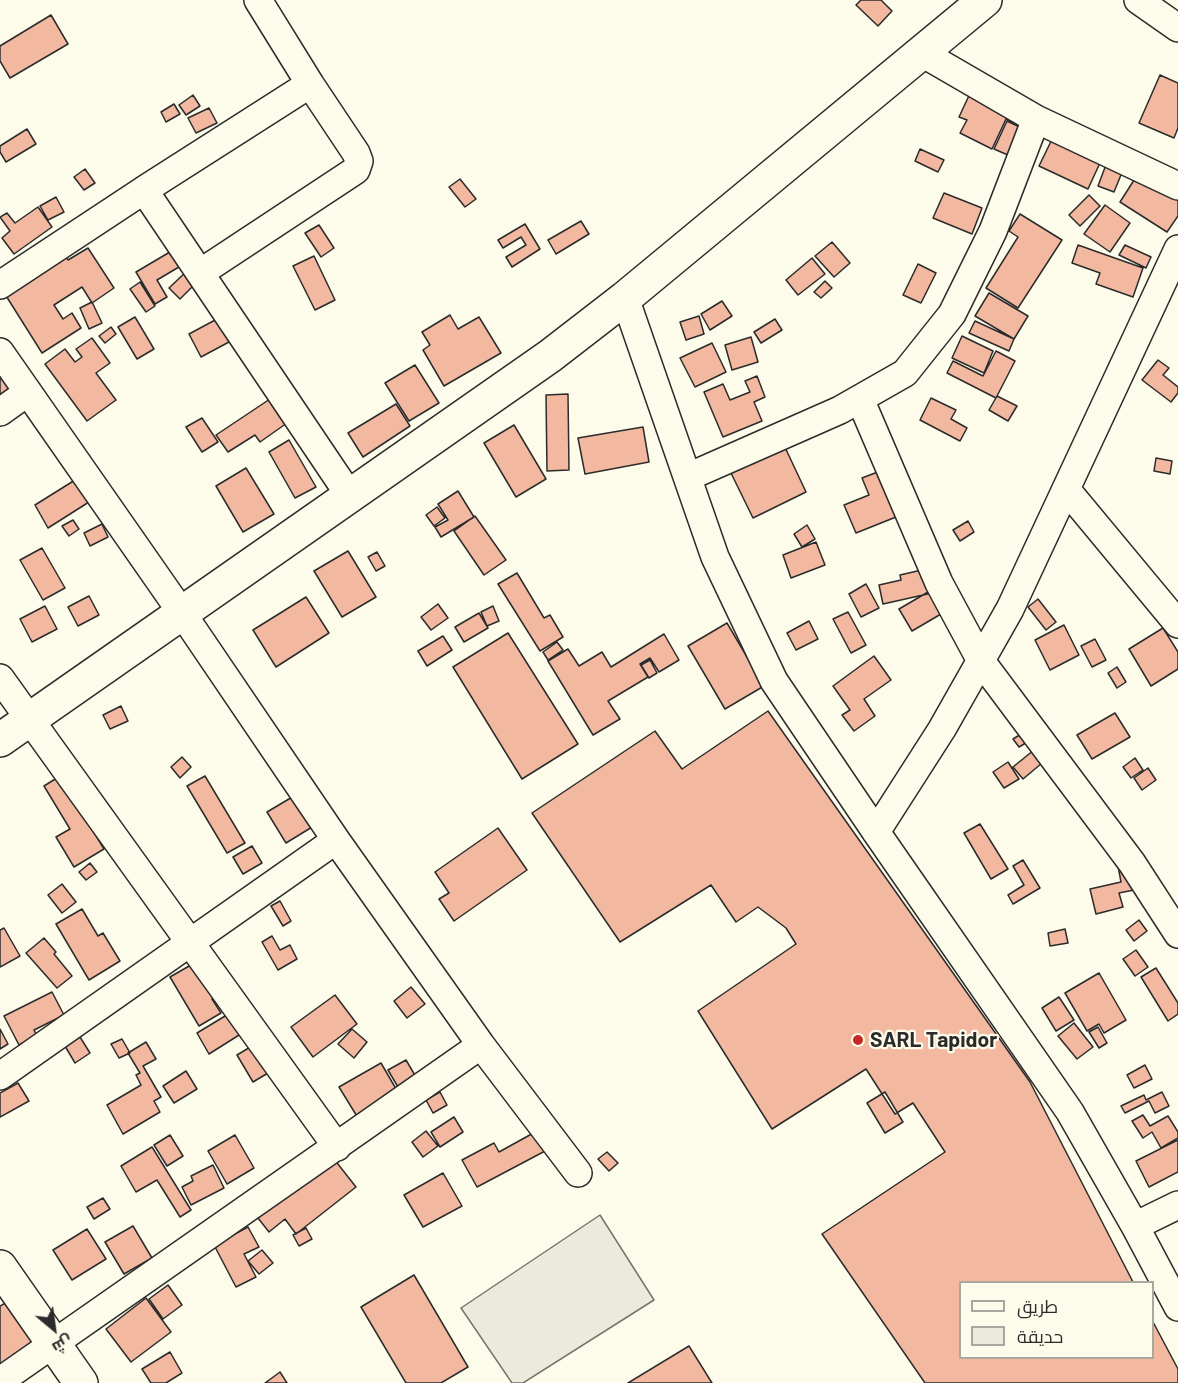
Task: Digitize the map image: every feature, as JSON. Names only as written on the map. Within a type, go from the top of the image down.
[{"type":"main road","points":[[0,740],[550,356],[626,298],[985,0]]},
{"type":"main road","points":[[0,1267],[81,1383]]},
{"type":"street","points":[[200,273],[356,170],[359,161],[258,0]]},
{"type":"street","points":[[1138,0],[1178,28]]},
{"type":"street","points":[[922,53],[1036,120],[1178,186]]},
{"type":"street","points":[[0,285],[310,84]]},
{"type":"street","points":[[688,477],[840,410],[905,373],[952,314],[993,231],[1036,120]]},
{"type":"street","points":[[144,190],[350,496]]},
{"type":"street","points":[[876,832],[942,729],[1010,609],[1178,249]]},
{"type":"street","points":[[626,298],[715,557],[774,681],[1070,1112],[1178,1307]]},
{"type":"street","points":[[0,352],[182,613],[336,840],[482,1046],[578,1173]]},
{"type":"street","points":[[0,412],[28,392]]},
{"type":"street","points":[[860,399],[939,583],[981,661],[1132,863],[1178,934]]},
{"type":"street","points":[[1066,489],[1178,624]]},
{"type":"street","points":[[0,678],[337,1147]]},
{"type":"street","points":[[0,1076],[336,840]]},
{"type":"street","points":[[0,1381],[482,1046]]},
{"type":"street","points":[[1135,1226],[1178,1205]]},
{"type":"green space","points":[[600,1215],[654,1300],[523,1383],[512,1383],[461,1308]]},
{"type":"building","points":[[861,0],[881,0],[892,11],[878,26],[856,5]]},
{"type":"building","points":[[51,15],[68,44],[10,78],[0,61],[0,46]]},
{"type":"building","points":[[1160,75],[1178,83],[1178,128],[1174,138],[1139,123]]},
{"type":"building","points":[[973,87],[1022,127],[1006,119],[992,149],[960,133],[967,120],[959,117]]},
{"type":"building","points":[[193,95],[200,106],[186,115],[179,105]]},
{"type":"building","points":[[174,104],[180,114],[166,122],[161,112]]},
{"type":"building","points":[[209,108],[217,123],[196,133],[188,118]]},
{"type":"building","points":[[1007,121],[1030,132],[1017,159],[994,149]]},
{"type":"building","points":[[27,129],[36,144],[6,162],[0,152],[0,146]]},
{"type":"building","points":[[1057,129],[1105,152],[1088,189],[1039,166]]},
{"type":"building","points":[[920,149],[944,160],[938,172],[915,161]]},
{"type":"building","points":[[1110,154],[1127,160],[1114,192],[1098,186]]},
{"type":"building","points":[[1143,166],[1178,188],[1178,216],[1167,232],[1120,202]]},
{"type":"building","points":[[85,169],[95,183],[84,190],[74,177]]},
{"type":"building","points":[[460,179],[476,199],[465,207],[449,187]]},
{"type":"building","points":[[944,193],[982,208],[972,234],[933,218]]},
{"type":"building","points":[[1089,195],[1100,206],[1080,226],[1069,215]]},
{"type":"building","points":[[56,197],[64,212],[48,220],[40,206]]},
{"type":"building","points":[[1105,205],[1130,223],[1110,252],[1084,234]]},
{"type":"building","points":[[38,207],[52,227],[14,254],[2,238],[10,231],[0,217],[7,213],[15,223]]},
{"type":"building","points":[[1020,214],[1062,240],[1018,308],[986,288],[1018,237],[1009,231]]},
{"type":"building","points":[[581,221],[589,234],[556,254],[548,240]]},
{"type":"building","points":[[525,224],[540,249],[512,267],[506,257],[526,245],[521,237],[503,248],[498,240]]},
{"type":"building","points":[[319,225],[334,248],[321,257],[305,233]]},
{"type":"building","points":[[832,242],[850,263],[834,277],[815,256]]},
{"type":"building","points":[[1078,245],[1143,268],[1133,297],[1096,284],[1100,273],[1072,263]]},
{"type":"building","points":[[1125,245],[1151,257],[1146,268],[1119,255]]},
{"type":"building","points":[[180,246],[189,261],[157,280],[167,297],[155,304],[136,272]]},
{"type":"building","points":[[88,248],[114,288],[92,303],[82,287],[54,305],[63,319],[72,313],[81,328],[42,353],[3,291],[64,253],[68,260]]},
{"type":"building","points":[[314,256],[335,300],[315,310],[293,266]]},
{"type":"building","points":[[812,258],[825,274],[798,295],[786,280]]},
{"type":"building","points":[[918,264],[936,273],[921,303],[903,295]]},
{"type":"building","points":[[189,269],[199,280],[180,299],[169,288]]},
{"type":"building","points":[[825,281],[832,288],[821,298],[814,292]]},
{"type":"building","points":[[140,282],[155,306],[146,312],[130,289]]},
{"type":"building","points":[[989,293],[1028,316],[1014,339],[975,316]]},
{"type":"building","points":[[722,301],[732,316],[710,330],[701,314]]},
{"type":"building","points":[[92,302],[102,323],[89,329],[80,308]]},
{"type":"building","points":[[450,315],[458,329],[479,317],[501,353],[444,386],[423,350],[430,345],[422,332]]},
{"type":"building","points":[[699,316],[704,334],[686,340],[680,322]]},
{"type":"building","points":[[135,317],[154,349],[137,359],[118,327]]},
{"type":"building","points":[[217,319],[229,342],[201,357],[189,334]]},
{"type":"building","points":[[775,319],[782,330],[761,343],[754,332]]},
{"type":"building","points":[[975,321],[1014,339],[1009,351],[969,333]]},
{"type":"building","points":[[111,327],[116,334],[105,343],[99,336]]},
{"type":"building","points":[[962,336],[993,351],[984,373],[952,358]]},
{"type":"building","points":[[751,337],[758,362],[732,370],[725,345]]},
{"type":"building","points":[[92,338],[110,363],[96,373],[116,400],[87,421],[45,364],[65,349],[75,362],[82,357],[76,349]]},
{"type":"building","points":[[712,343],[726,372],[695,387],[680,358]]},
{"type":"building","points":[[996,351],[1015,361],[996,398],[947,373],[953,361],[983,376]]},
{"type":"building","points":[[1158,360],[1169,368],[1163,375],[1178,387],[1178,393],[1171,402],[1142,380]]},
{"type":"building","points":[[415,365],[439,403],[409,421],[385,383]]},
{"type":"building","points":[[0,369],[22,390],[0,402]]},
{"type":"building","points":[[757,376],[765,397],[754,402],[762,421],[723,437],[704,392],[723,384],[730,400],[750,392],[745,381]]},
{"type":"building","points":[[568,394],[569,470],[547,471],[546,395]]},
{"type":"building","points":[[997,396],[1017,406],[1008,421],[989,410]]},
{"type":"building","points":[[931,398],[956,410],[951,419],[967,428],[960,441],[920,420]]},
{"type":"building","points":[[270,399],[287,423],[260,442],[255,435],[228,452],[216,435]]},
{"type":"building","points":[[396,404],[410,426],[363,457],[348,433]]},
{"type":"building","points":[[202,418],[218,442],[202,452],[186,427]]},
{"type":"building","points":[[514,425],[546,479],[516,497],[484,443]]},
{"type":"building","points":[[643,427],[649,462],[585,474],[578,438]]},
{"type":"building","points":[[289,440],[316,487],[295,498],[269,452]]},
{"type":"building","points":[[783,443],[806,492],[753,518],[729,469]]},
{"type":"building","points":[[1156,458],[1172,461],[1170,474],[1154,471]]},
{"type":"building","points":[[246,468],[274,514],[243,532],[216,486]]},
{"type":"building","points":[[883,470],[901,515],[856,533],[844,505],[869,495],[862,478]]},
{"type":"building","points":[[75,480],[89,502],[48,528],[35,505]]},
{"type":"building","points":[[458,491],[474,517],[441,537],[435,527],[448,520],[438,504]]},
{"type":"building","points":[[437,507],[445,518],[434,526],[426,515]]},
{"type":"building","points":[[475,516],[506,560],[484,575],[454,531]]},
{"type":"building","points":[[73,520],[79,529],[69,536],[62,526]]},
{"type":"building","points":[[968,521],[974,532],[960,541],[953,530]]},
{"type":"building","points":[[102,524],[108,537],[90,546],[84,533]]},
{"type":"building","points":[[807,525],[815,539],[802,547],[794,534]]},
{"type":"building","points":[[816,542],[825,565],[791,578],[783,555]]},
{"type":"building","points":[[42,548],[65,588],[43,600],[20,560]]},
{"type":"building","points":[[348,551],[376,597],[342,617],[314,571]]},
{"type":"building","points":[[377,552],[385,566],[376,571],[368,557]]},
{"type":"building","points":[[926,569],[932,593],[883,604],[879,585],[901,580],[900,575]]},
{"type":"building","points":[[517,573],[544,618],[550,615],[563,637],[540,651],[498,584]]},
{"type":"building","points":[[866,584],[879,608],[861,617],[849,594]]},
{"type":"building","points":[[940,585],[953,607],[912,631],[899,609]]},
{"type":"building","points":[[89,596],[99,615],[78,626],[68,607]]},
{"type":"building","points":[[306,597],[329,633],[276,667],[253,630]]},
{"type":"building","points":[[1038,599],[1056,622],[1046,630],[1028,607]]},
{"type":"building","points":[[438,604],[448,618],[431,630],[421,617]]},
{"type":"building","points":[[45,606],[57,629],[32,642],[20,619]]},
{"type":"building","points":[[493,606],[499,621],[487,626],[481,612]]},
{"type":"building","points":[[848,612],[866,645],[851,653],[833,619]]},
{"type":"building","points":[[479,613],[488,628],[464,642],[455,627]]},
{"type":"building","points":[[809,621],[818,639],[796,650],[787,633]]},
{"type":"building","points":[[727,623],[764,686],[725,709],[688,646]]},
{"type":"building","points":[[1064,625],[1079,655],[1050,670],[1035,640]]},
{"type":"building","points":[[1163,628],[1178,652],[1178,669],[1151,686],[1129,649]]},
{"type":"building","points":[[508,633],[578,744],[522,779],[453,667]]},
{"type":"building","points":[[664,634],[679,660],[659,672],[650,658],[640,664],[648,677],[608,701],[620,719],[593,735],[548,661],[568,649],[579,666],[602,652],[611,667]]},
{"type":"building","points":[[443,636],[452,650],[427,666],[418,651]]},
{"type":"building","points":[[1095,639],[1106,660],[1092,667],[1081,646]]},
{"type":"building","points":[[557,642],[563,650],[548,660],[543,652]]},
{"type":"building","points":[[874,656],[891,680],[864,699],[875,716],[854,731],[842,715],[850,710],[833,686]]},
{"type":"building","points":[[650,660],[657,673],[649,678],[641,665]]},
{"type":"building","points":[[1117,667],[1126,682],[1117,688],[1108,673]]},
{"type":"building","points":[[121,706],[128,721],[110,729],[103,715]]},
{"type":"building","name":"SARL Tapidor","points":[[768,711],[1030,1082],[1132,1281],[959,1281],[959,1359],[1154,1359],[1154,1324],[1178,1369],[1178,1383],[925,1383],[822,1234],[945,1152],[913,1103],[895,1114],[866,1069],[772,1129],[698,1011],[796,944],[786,928],[758,907],[736,922],[711,885],[620,942],[532,813],[655,731],[682,769]]},
{"type":"building","points":[[1115,713],[1130,737],[1092,759],[1077,735]]},
{"type":"building","points":[[1031,728],[1036,737],[1019,747],[1013,739]]},
{"type":"building","points":[[1045,741],[1054,753],[1023,779],[1013,767]]},
{"type":"building","points":[[182,757],[191,767],[180,778],[171,767]]},
{"type":"building","points":[[1135,758],[1143,770],[1131,778],[1123,767]]},
{"type":"building","points":[[1008,762],[1019,779],[1004,788],[993,772]]},
{"type":"building","points":[[1148,768],[1156,780],[1142,790],[1134,778]]},
{"type":"building","points":[[60,776],[104,849],[74,867],[56,837],[70,829],[44,786]]},
{"type":"building","points":[[205,776],[245,843],[227,853],[187,786]]},
{"type":"building","points":[[299,793],[317,824],[286,843],[267,812]]},
{"type":"building","points":[[980,824],[1008,869],[991,879],[964,833]]},
{"type":"building","points":[[498,828],[527,870],[454,921],[439,899],[449,893],[435,872]]},
{"type":"building","points":[[252,846],[262,863],[243,874],[233,857]]},
{"type":"building","points":[[1023,860],[1040,888],[1013,904],[1008,895],[1024,885],[1013,866]]},
{"type":"building","points":[[90,863],[97,872],[86,880],[79,872]]},
{"type":"building","points":[[1118,866],[1139,889],[1119,893],[1123,907],[1096,914],[1090,889],[1121,882]]},
{"type":"building","points":[[62,884],[76,902],[62,913],[48,895]]},
{"type":"building","points":[[280,901],[291,921],[283,926],[271,906]]},
{"type":"building","points":[[82,909],[98,936],[103,933],[120,961],[89,980],[56,924]]},
{"type":"building","points":[[1139,920],[1147,931],[1134,941],[1126,930]]},
{"type":"building","points":[[4,928],[20,956],[0,967],[0,930]]},
{"type":"building","points":[[1065,929],[1068,943],[1050,946],[1048,933]]},
{"type":"building","points":[[272,936],[280,950],[290,945],[297,959],[278,970],[262,942]]},
{"type":"building","points":[[44,938],[72,976],[57,988],[26,953]]},
{"type":"building","points":[[1136,950],[1148,967],[1135,976],[1123,959]]},
{"type":"building","points":[[210,954],[231,989],[212,999],[221,1013],[199,1026],[170,977]]},
{"type":"building","points":[[1156,968],[1178,1003],[1178,1014],[1168,1021],[1141,977]]},
{"type":"building","points":[[1099,973],[1126,1020],[1104,1033],[1099,1024],[1087,1031],[1065,993]]},
{"type":"building","points":[[411,987],[425,1004],[407,1018],[394,1001]]},
{"type":"building","points":[[52,992],[64,1015],[34,1030],[37,1036],[19,1045],[4,1016]]},
{"type":"building","points":[[335,995],[357,1024],[313,1057],[291,1027]]},
{"type":"building","points":[[1059,997],[1074,1020],[1056,1031],[1042,1008]]},
{"type":"building","points":[[235,1010],[247,1030],[209,1054],[197,1033]]},
{"type":"building","points":[[1074,1023],[1093,1047],[1077,1059],[1058,1036]]},
{"type":"building","points":[[1098,1027],[1107,1043],[1099,1048],[1089,1032]]},
{"type":"building","points":[[0,1029],[8,1044],[0,1049]]},
{"type":"building","points":[[352,1029],[367,1042],[354,1058],[338,1044]]},
{"type":"building","points":[[80,1037],[90,1053],[75,1063],[65,1046]]},
{"type":"building","points":[[122,1039],[130,1053],[119,1058],[111,1044]]},
{"type":"building","points":[[146,1042],[156,1059],[143,1066],[161,1097],[154,1101],[160,1112],[123,1134],[107,1105],[141,1085],[136,1075],[140,1073],[128,1053]]},
{"type":"building","points":[[257,1043],[273,1070],[253,1082],[237,1055]]},
{"type":"building","points":[[406,1060],[416,1077],[398,1087],[388,1070]]},
{"type":"building","points":[[381,1063],[399,1094],[358,1118],[339,1087]]},
{"type":"building","points":[[1145,1065],[1152,1079],[1134,1088],[1127,1075]]},
{"type":"building","points":[[186,1071],[197,1089],[174,1103],[163,1086]]},
{"type":"building","points":[[18,1083],[29,1101],[0,1117],[0,1093]]},
{"type":"building","points":[[440,1092],[447,1105],[433,1113],[426,1100]]},
{"type":"building","points":[[885,1092],[903,1122],[885,1133],[867,1103]]},
{"type":"building","points":[[1162,1092],[1169,1106],[1155,1113],[1149,1101],[1125,1113],[1121,1106],[1144,1095],[1146,1100]]},
{"type":"building","points":[[1143,1115],[1150,1126],[1168,1116],[1178,1132],[1178,1138],[1161,1148],[1152,1132],[1143,1138],[1132,1121]]},
{"type":"building","points":[[454,1117],[463,1132],[440,1147],[431,1132]]},
{"type":"building","points":[[426,1131],[438,1146],[423,1157],[412,1142]]},
{"type":"building","points":[[537,1131],[547,1150],[477,1187],[462,1160],[494,1143],[499,1152]]},
{"type":"building","points":[[170,1135],[183,1156],[167,1166],[154,1145]]},
{"type":"building","points":[[235,1135],[254,1168],[227,1184],[208,1151]]},
{"type":"building","points":[[1178,1140],[1178,1172],[1149,1187],[1136,1161]]},
{"type":"building","points":[[152,1147],[191,1210],[180,1217],[157,1180],[136,1192],[121,1166]]},
{"type":"building","points":[[607,1152],[618,1163],[609,1171],[598,1159]]},
{"type":"building","points":[[334,1159],[356,1187],[296,1234],[285,1219],[269,1232],[258,1218]]},
{"type":"building","points":[[213,1165],[224,1188],[191,1205],[182,1187],[193,1181],[191,1176]]},
{"type":"building","points":[[443,1173],[462,1206],[423,1227],[404,1195]]},
{"type":"building","points":[[103,1198],[110,1209],[94,1219],[87,1207]]},
{"type":"building","points":[[133,1226],[152,1258],[124,1274],[105,1242]]},
{"type":"building","points":[[248,1227],[259,1247],[244,1254],[256,1277],[236,1287],[214,1245]]},
{"type":"building","points":[[306,1228],[312,1239],[299,1246],[293,1235]]},
{"type":"building","points":[[87,1229],[106,1259],[72,1280],[53,1250]]},
{"type":"building","points":[[262,1250],[273,1263],[259,1274],[248,1261]]},
{"type":"building","points":[[414,1275],[468,1367],[441,1383],[406,1383],[361,1307]]},
{"type":"building","points":[[168,1285],[182,1305],[163,1319],[149,1299]]},
{"type":"building","points":[[14,1298],[45,1348],[0,1365],[0,1306]]},
{"type":"building","points":[[146,1298],[171,1332],[131,1362],[106,1329]]},
{"type":"building","points":[[689,1346],[712,1383],[628,1383]]},
{"type":"building","points":[[170,1352],[182,1373],[166,1383],[151,1383],[142,1369]]},
{"type":"building","points":[[280,1372],[287,1383],[265,1383]]},
{"type":"place","name":"SARL Tapidor","points":[[858,1040]]}]
